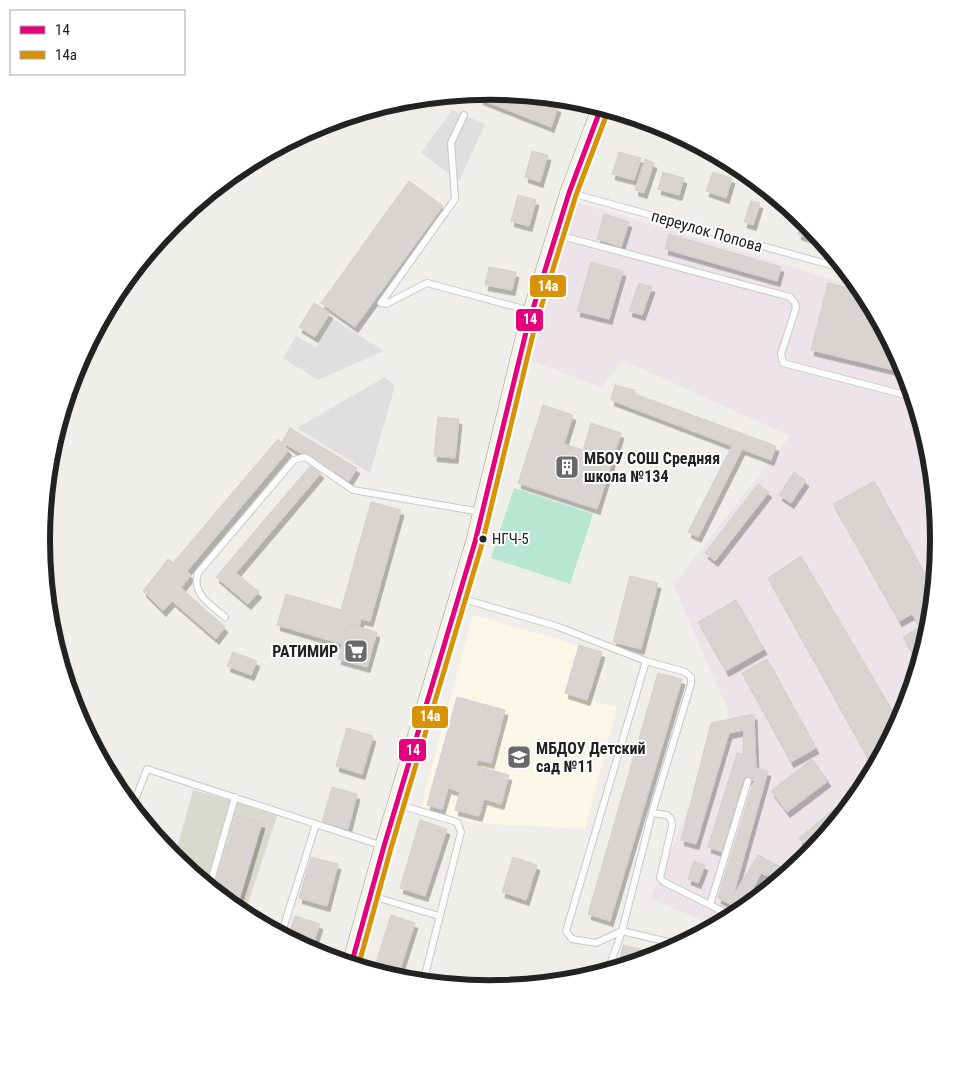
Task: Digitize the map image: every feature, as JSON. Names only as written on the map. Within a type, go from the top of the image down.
[{"type":"street","points":[[353,958],[482,512],[532,311],[569,193],[599,114]]},
{"type":"lane","points":[[464,115],[451,143],[455,199],[381,303],[386,304],[427,284],[532,311]]},
{"type":"lane","name":"переулок Попова","points":[[569,193],[833,266]]},
{"type":"lane","points":[[556,235],[790,297],[795,302],[796,308],[781,354],[783,363],[906,395]]},
{"type":"lane","points":[[225,617],[198,592],[196,586],[198,573],[294,460],[304,457],[353,490],[482,512]]},
{"type":"lane","points":[[458,598],[556,626],[646,661],[686,672],[690,677],[691,684],[652,813],[622,931],[611,964]]},
{"type":"lane","points":[[646,661],[566,931],[572,938],[596,943],[622,931],[669,942]]},
{"type":"lane","points":[[135,800],[147,769],[384,846]]},
{"type":"lane","points":[[710,906],[748,781]]},
{"type":"lane","points":[[211,881],[235,797]]},
{"type":"lane","points":[[398,805],[457,822],[461,832],[424,975]]},
{"type":"lane","points":[[652,813],[667,815],[672,819],[660,878],[664,882],[724,913]]},
{"type":"lane","points":[[283,929],[316,824]]},
{"type":"lane","points":[[372,896],[439,916]]},
{"type":"shaded area","points":[[452,110],[485,124],[459,181],[421,153]]},
{"type":"shaded area","points":[[574,201],[847,284],[871,320],[885,346],[907,399],[922,455],[929,512],[930,540],[929,569],[922,626],[907,682],[897,709],[871,761],[856,785],[821,831],[801,852],[758,890],[708,923],[650,899],[729,712],[673,585],[790,436],[622,360],[602,388],[530,360]]},
{"type":"shaded area","points":[[333,319],[384,351],[318,380],[283,358],[296,336],[316,347]]},
{"type":"shaded area","points":[[385,377],[395,386],[370,473],[297,428]]},
{"type":"shaded area","name":"МБДОУ Детский сад №11","points":[[473,615],[602,652],[588,700],[617,707],[585,829],[475,823],[421,807]]},
{"type":"shaded area","points":[[193,790],[278,813],[247,907],[222,890],[177,849]]},
{"type":"green space","points":[[514,488],[593,514],[570,584],[491,558]]},
{"type":"building","points":[[483,100],[519,101],[558,107],[551,127]]},
{"type":"building","points":[[532,151],[548,155],[540,182],[525,177]]},
{"type":"building","points":[[619,152],[641,158],[634,180],[612,174]]},
{"type":"building","points":[[645,159],[654,163],[644,193],[635,190]]},
{"type":"building","points":[[663,172],[684,178],[679,195],[658,189]]},
{"type":"building","points":[[713,172],[732,178],[726,198],[706,191]]},
{"type":"building","points":[[409,181],[443,206],[355,327],[321,303]]},
{"type":"building","points":[[518,195],[536,200],[529,226],[511,221]]},
{"type":"building","points":[[751,201],[760,203],[753,225],[744,222]]},
{"type":"building","points":[[604,214],[629,222],[621,247],[597,239]]},
{"type":"building","points":[[800,228],[810,238],[798,234]]},
{"type":"building","points":[[669,234],[781,267],[777,281],[665,249]]},
{"type":"building","points":[[591,262],[623,271],[609,319],[577,311]]},
{"type":"building","points":[[489,267],[516,272],[512,290],[485,285]]},
{"type":"building","points":[[639,283],[652,287],[642,315],[629,311]]},
{"type":"building","points":[[828,283],[851,289],[871,320],[896,371],[811,350]]},
{"type":"building","points":[[314,303],[330,313],[315,337],[299,327]]},
{"type":"building","points":[[615,385],[635,390],[635,394],[776,446],[771,460],[742,449],[698,537],[688,532],[732,446],[611,400]]},
{"type":"building","name":"МБОУ СОШ Средняя школа №134","points":[[543,405],[573,415],[564,444],[583,450],[591,423],[621,433],[597,509],[518,483]]},
{"type":"building","points":[[438,417],[459,419],[455,458],[434,456]]},
{"type":"building","points":[[290,428],[357,468],[349,481],[282,442]]},
{"type":"building","points":[[278,439],[289,450],[187,571],[191,575],[181,588],[225,627],[216,639],[172,601],[163,611],[143,591],[168,559],[173,563]]},
{"type":"building","points":[[311,465],[321,473],[236,573],[259,592],[248,604],[216,577]]},
{"type":"building","points":[[794,472],[806,481],[791,503],[779,495]]},
{"type":"building","points":[[874,481],[928,580],[922,626],[914,657],[903,637],[920,627],[912,614],[899,621],[833,504]]},
{"type":"building","points":[[758,484],[769,492],[715,561],[705,553]]},
{"type":"building","points":[[371,502],[401,510],[370,621],[361,619],[359,627],[348,624],[342,644],[277,625],[286,594],[341,610]]},
{"type":"building","points":[[801,556],[895,714],[870,762],[768,578]]},
{"type":"building","points":[[630,576],[658,583],[641,649],[613,642]]},
{"type":"building","points":[[736,600],[764,649],[726,671],[698,622]]},
{"type":"building","name":"РАТИМИР","points":[[348,624],[377,632],[367,667],[338,659]]},
{"type":"building","points":[[579,645],[602,652],[587,700],[565,693]]},
{"type":"building","points":[[233,652],[257,661],[251,675],[227,666]]},
{"type":"building","points":[[767,659],[816,748],[791,762],[742,673]]},
{"type":"building","points":[[658,673],[682,679],[610,921],[588,914]]},
{"type":"building","points":[[457,697],[505,710],[491,763],[478,760],[476,766],[509,775],[501,804],[484,799],[479,816],[455,810],[460,792],[448,788],[442,809],[427,805]]},
{"type":"building","points":[[754,714],[756,768],[768,771],[733,896],[758,855],[783,868],[772,878],[761,873],[749,896],[734,906],[718,898],[754,781],[744,777],[722,852],[708,847],[737,753],[743,755],[744,730],[729,733],[696,844],[681,840],[711,723]]},
{"type":"building","points":[[347,728],[373,736],[362,774],[336,766]]},
{"type":"building","points":[[812,759],[828,781],[787,812],[771,791]]},
{"type":"building","points":[[332,787],[357,794],[348,829],[322,822]]},
{"type":"building","points":[[835,808],[837,811],[806,846],[799,838]]},
{"type":"building","points":[[238,816],[262,823],[239,901],[217,886]]},
{"type":"building","points":[[420,820],[447,829],[425,896],[400,888]]},
{"type":"building","points":[[311,857],[338,864],[327,906],[299,898]]},
{"type":"building","points":[[513,857],[537,865],[526,900],[502,892]]},
{"type":"building","points":[[694,861],[705,865],[698,883],[688,879]]},
{"type":"building","points":[[391,915],[415,923],[400,971],[375,966]]},
{"type":"building","points":[[295,916],[320,924],[314,943],[289,932]]},
{"type":"building","points":[[623,945],[647,951],[631,957],[620,961]]},
{"type":"transit line","name":"14","points":[[353,958],[384,846],[475,542],[527,328],[569,193],[599,114]]},
{"type":"transit line","name":"14а","points":[[360,961],[391,848],[482,544],[534,330],[576,195],[606,116]]},
{"type":"place","name":"МБОУ СОШ Средняя школа №134","points":[[567,467]]},
{"type":"place","name":"НГЧ-5","points":[[483,539]]},
{"type":"place","name":"РАТИМИР","points":[[356,651]]},
{"type":"place","name":"МБДОУ Детский сад №11","points":[[519,757]]}]
